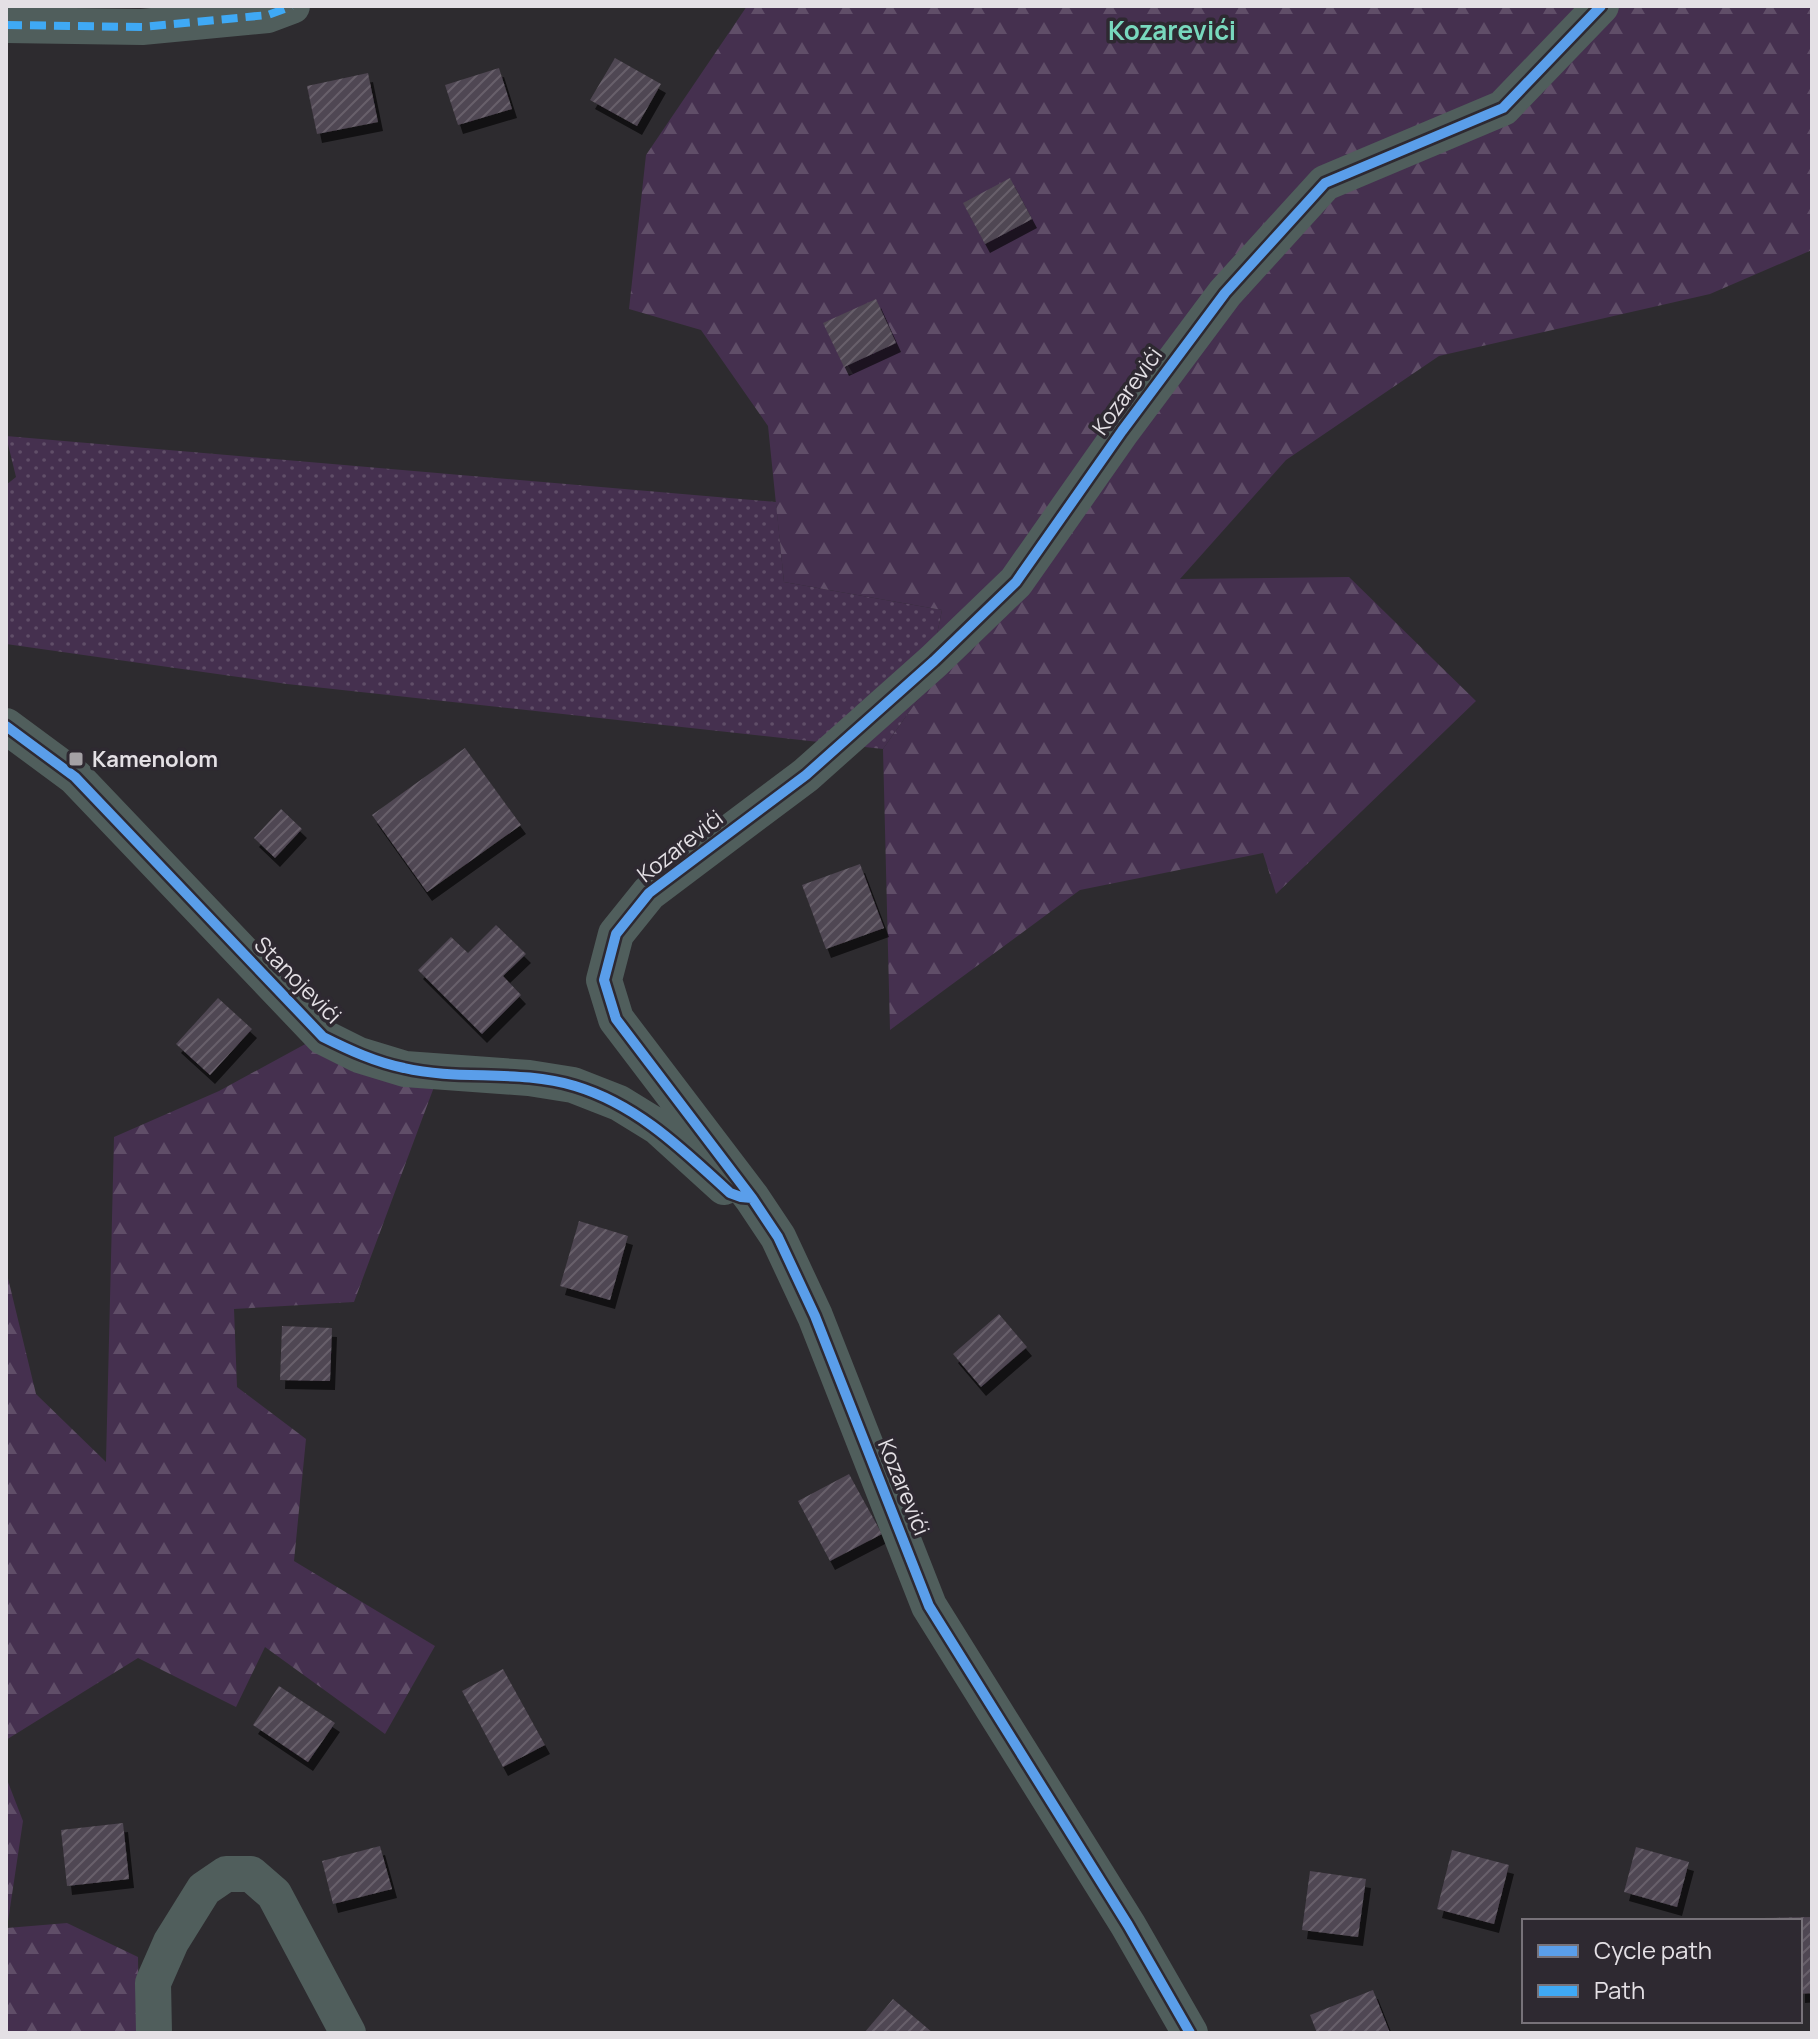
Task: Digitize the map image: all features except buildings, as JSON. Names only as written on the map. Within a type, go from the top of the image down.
[{"type":"street","points":[[6,25],[142,27],[268,15],[292,6]]},
{"type":"street","name":"Kozarevići","points":[[1190,2033],[1128,1925],[929,1606],[815,1316],[778,1237],[616,1019],[604,980],[616,934],[649,893],[806,775],[934,661],[1016,582],[1122,431],[1225,293],[1325,183],[1503,108],[1601,6]]},
{"type":"street","name":"Stanojevići","points":[[6,726],[75,777],[323,1037],[359,1055],[405,1069],[529,1078],[573,1085],[619,1103],[658,1127],[730,1193],[752,1198]]},
{"type":"street","points":[[154,2033],[153,1983],[171,1942],[204,1889],[226,1874],[251,1874],[274,1894],[348,2033]]},
{"type":"green space","points":[[747,6],[1812,6],[1812,250],[1710,294],[1439,356],[1286,460],[1180,579],[1349,577],[1476,701],[1276,894],[1263,853],[1080,890],[890,1030],[883,749],[926,688],[942,610],[784,582],[768,426],[701,330],[629,309],[646,155]]},
{"type":"green space","points":[[6,436],[776,502],[784,582],[942,610],[926,688],[883,749],[287,684],[6,644],[6,485],[16,477]]},
{"type":"green space","points":[[309,1042],[434,1087],[354,1302],[234,1309],[237,1387],[306,1439],[294,1561],[435,1646],[385,1734],[265,1647],[236,1707],[138,1658],[6,1740],[6,1270],[36,1394],[106,1462],[114,1137],[219,1091]]},
{"type":"green space","points":[[6,1777],[23,1821],[7,1928],[67,1923],[138,1957],[139,2033],[6,2033]]},
{"type":"marked path","points":[[6,25],[142,27],[268,15],[292,6]]},
{"type":"cycle path","points":[[1190,2033],[1128,1925],[929,1606],[815,1316],[778,1237],[616,1019],[604,980],[616,934],[649,893],[806,775],[934,661],[1016,582],[1122,431],[1225,293],[1325,183],[1503,108],[1601,6]]},
{"type":"cycle path","points":[[6,726],[75,777],[323,1037],[362,1055],[404,1068],[446,1074],[533,1078],[598,1094],[658,1130],[730,1193],[752,1198]]},
{"type":"place","name":"Kamenolom","points":[[76,759]]},
{"type":"district","name":"Kozarevići","points":[[1172,31]]}]
